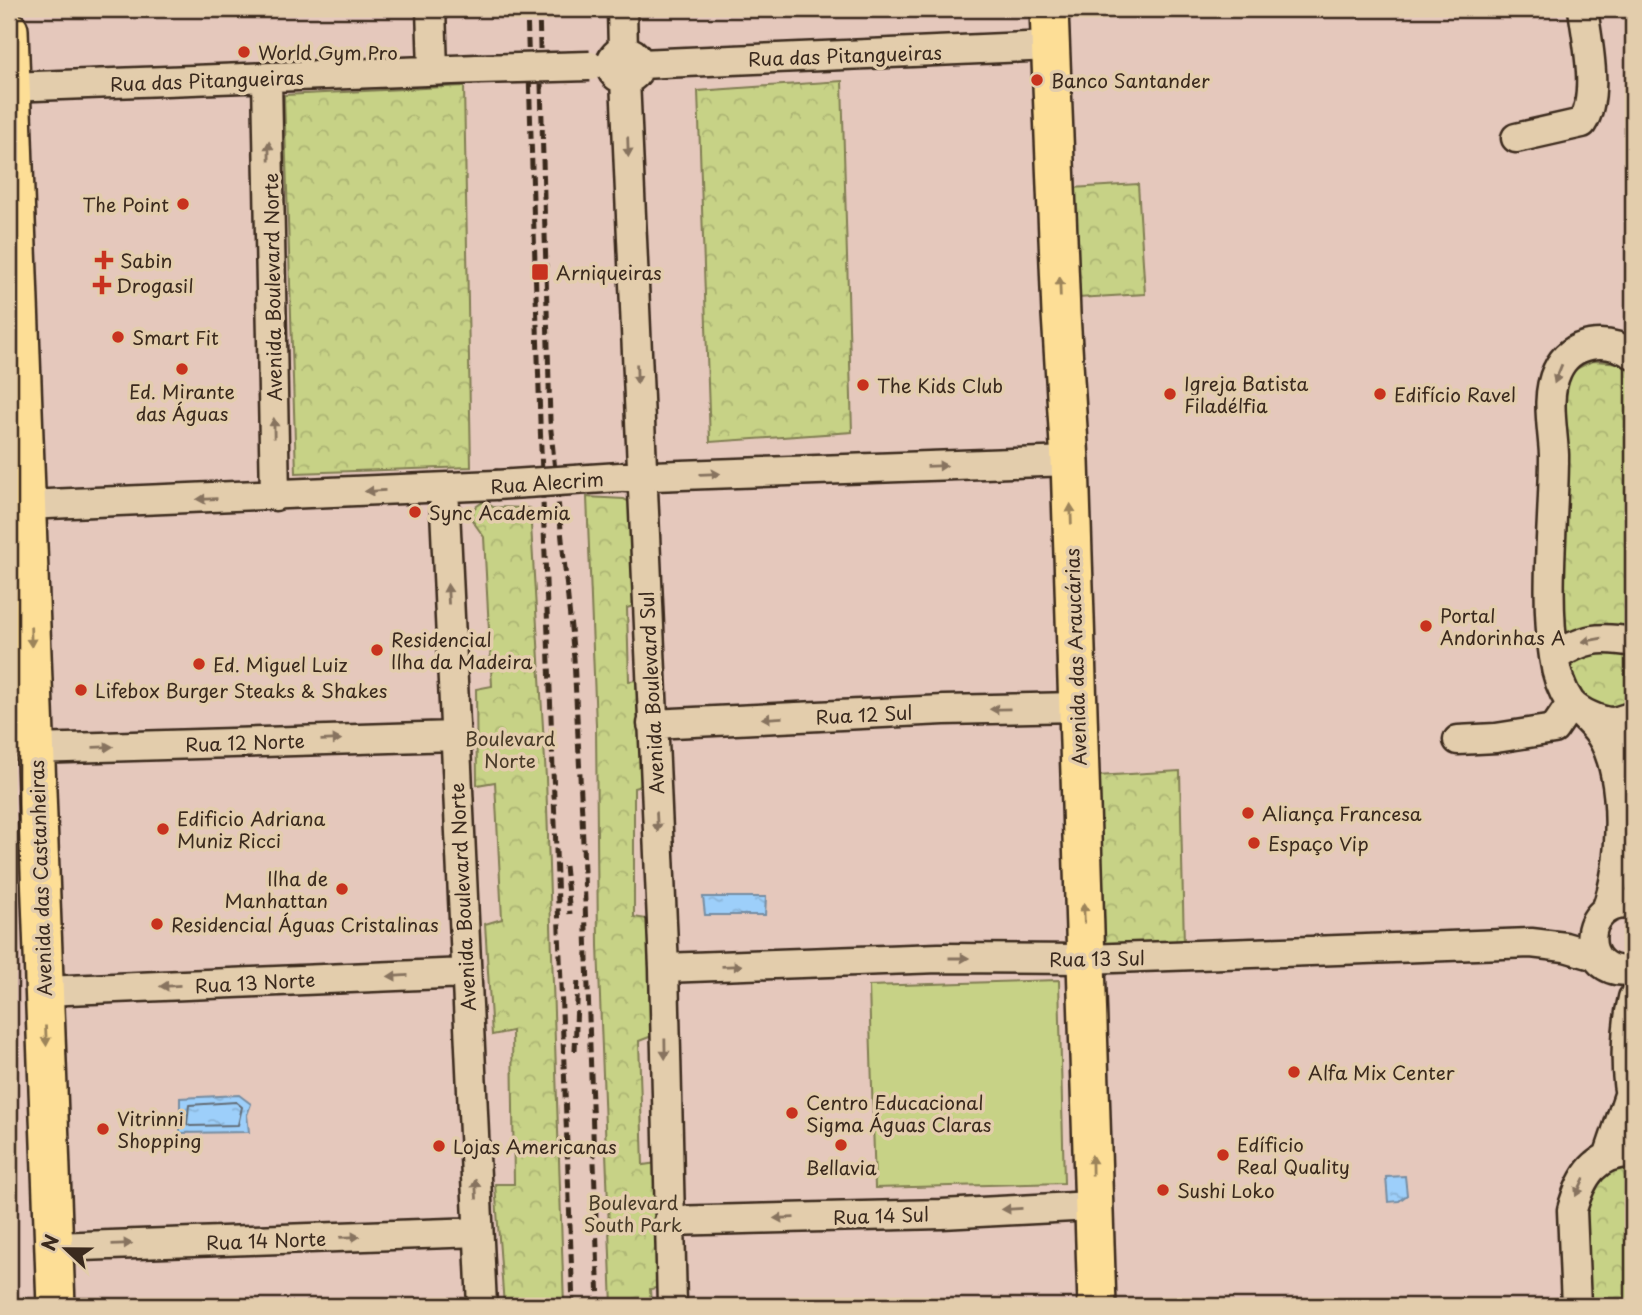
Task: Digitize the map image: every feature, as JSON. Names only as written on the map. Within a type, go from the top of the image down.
[{"type":"main road","name":"Avenida das Araucárias","points":[[1049,9],[1070,461],[1097,1306]]},
{"type":"main road","name":"Avenida das Castanheiras","points":[[9,30],[56,1306]]},
{"type":"street","points":[[430,9],[433,70]]},
{"type":"street","name":"Avenida Boulevard Sul","points":[[622,9],[618,65],[631,476],[652,724],[664,968],[672,1306]]},
{"type":"street","points":[[1516,138],[1582,123],[1589,112],[1590,64],[1583,9]]},
{"type":"street","name":"Rua das Pitangueiras","points":[[10,88],[1051,46]]},
{"type":"street","name":"Avenida Boulevard Norte","points":[[267,79],[275,496]]},
{"type":"street","points":[[1576,1306],[1572,1210],[1579,1189],[1590,1170],[1621,1155],[1631,1102],[1630,1009],[1590,941],[1612,912],[1620,850],[1616,785],[1607,748],[1601,736],[1571,704],[1561,685],[1554,657],[1551,609],[1552,392],[1556,371],[1569,353],[1587,344],[1609,344],[1633,354]]},
{"type":"street","name":"Rua Alecrim","points":[[25,505],[444,488],[631,476],[1070,461]]},
{"type":"street","name":"Avenida Boulevard Norte","points":[[444,488],[482,1306]]},
{"type":"street","points":[[1554,657],[1591,638],[1633,642]]},
{"type":"street","points":[[1571,704],[1586,713],[1613,722],[1633,716]]},
{"type":"street","points":[[1458,740],[1496,738],[1554,729],[1571,704]]},
{"type":"street","name":"Rua 12 Sul","points":[[652,724],[944,710],[1076,707]]},
{"type":"street","points":[[1616,785],[1623,752],[1633,732]]},
{"type":"street","name":"Rua 12 Norte","points":[[35,749],[455,736]]},
{"type":"street","points":[[1620,850],[1633,890]]},
{"type":"street","name":"Rua 13 Sul","points":[[1531,943],[1564,934],[1612,912]]},
{"type":"street","name":"Rua 13 Sul","points":[[664,968],[939,958],[1086,959],[1531,943],[1565,947],[1620,971],[1633,970]]},
{"type":"street","name":"Rua 13 Norte","points":[[44,992],[466,973]]},
{"type":"street","name":"Rua 14 Sul","points":[[668,1221],[1093,1206]]},
{"type":"street","name":"Rua 14 Norte","points":[[54,1247],[478,1232]]},
{"type":"green space","points":[[842,81],[852,432],[710,442],[698,91]]},
{"type":"green space","points":[[464,86],[471,467],[296,473],[284,95]]},
{"type":"green space","points":[[1138,184],[1145,294],[1078,298],[1072,188]]},
{"type":"green space","points":[[1592,361],[1624,363],[1633,378],[1633,700],[1613,709],[1579,705],[1561,681],[1559,391],[1568,373]]},
{"type":"green space","name":"Boulevard South Park","points":[[587,497],[624,499],[635,505],[639,604],[627,608],[629,681],[639,680],[644,785],[634,788],[634,917],[647,919],[652,1036],[639,1041],[643,1165],[657,1163],[663,1287],[650,1289],[651,1306],[612,1306],[598,946],[596,725]]},
{"type":"green space","name":"Boulevard Norte","points":[[483,502],[493,507],[530,508],[546,778],[564,1306],[504,1306],[495,1184],[514,1184],[512,1031],[492,1035],[485,924],[502,919],[495,782],[477,785],[476,689],[492,686],[484,537],[472,520],[474,508]]},
{"type":"green space","points":[[1180,771],[1184,945],[1100,946],[1097,776]]},
{"type":"green space","points":[[1059,980],[1064,1183],[875,1188],[869,986]]},
{"type":"green space","points":[[1633,1163],[1633,1306],[1587,1306],[1583,1206],[1605,1171]]},
{"type":"water","points":[[703,897],[766,897],[765,915],[705,915]]},
{"type":"water","points":[[239,1095],[251,1104],[247,1115],[249,1132],[180,1133],[180,1098]]},
{"type":"water","points":[[1405,1176],[1407,1195],[1399,1201],[1388,1202],[1386,1177]]},
{"type":"railway","points":[[527,9],[573,1306]]},
{"type":"railway","points":[[539,9],[550,421],[574,658],[599,1306]]},
{"type":"railway","points":[[565,866],[570,914]]},
{"type":"railway","points":[[575,1051],[578,978]]},
{"type":"place","name":"World Gym Pro","points":[[244,52]]},
{"type":"place","name":"Banco Santander","points":[[1037,80]]},
{"type":"place","name":"The Point","points":[[183,204]]},
{"type":"place","name":"Sabin","points":[[104,260]]},
{"type":"place","name":"Arniqueiras","points":[[540,272]]},
{"type":"place","name":"Drogasil","points":[[102,285]]},
{"type":"place","name":"Smart Fit","points":[[118,337]]},
{"type":"place","name":"Ed. Mirante das Águas","points":[[182,369]]},
{"type":"place","name":"The Kids Club","points":[[863,385]]},
{"type":"place","name":"Igreja Batista Filadélfia","points":[[1170,394]]},
{"type":"place","name":"Edifício Ravel","points":[[1380,394]]},
{"type":"place","name":"Sync Academia","points":[[415,512]]},
{"type":"place","name":"Portal Andorinhas A","points":[[1426,626]]},
{"type":"place","name":"Residencial Ilha da Madeira","points":[[377,650]]},
{"type":"place","name":"Ed. Miguel Luiz","points":[[199,664]]},
{"type":"place","name":"Lifebox Burger Steaks & Shakes","points":[[81,690]]},
{"type":"place","name":"Aliança Francesa","points":[[1248,813]]},
{"type":"place","name":"Edificio Adriana Muniz Ricci","points":[[163,829]]},
{"type":"place","name":"Espaço Vip","points":[[1254,843]]},
{"type":"place","name":"Ilha de Manhattan","points":[[342,889]]},
{"type":"place","name":"Residencial Águas Cristalinas","points":[[157,924]]},
{"type":"place","name":"Alfa Mix Center","points":[[1294,1072]]},
{"type":"place","name":"Centro Educacional Sigma Águas Claras","points":[[792,1113]]},
{"type":"place","name":"Vitrinni Shopping","points":[[103,1129]]},
{"type":"place","name":"Bellavia","points":[[841,1145]]},
{"type":"place","name":"Lojas Americanas","points":[[439,1146]]},
{"type":"place","name":"Edíficio Real Quality","points":[[1223,1155]]},
{"type":"place","name":"Sushi Loko","points":[[1163,1190]]}]
